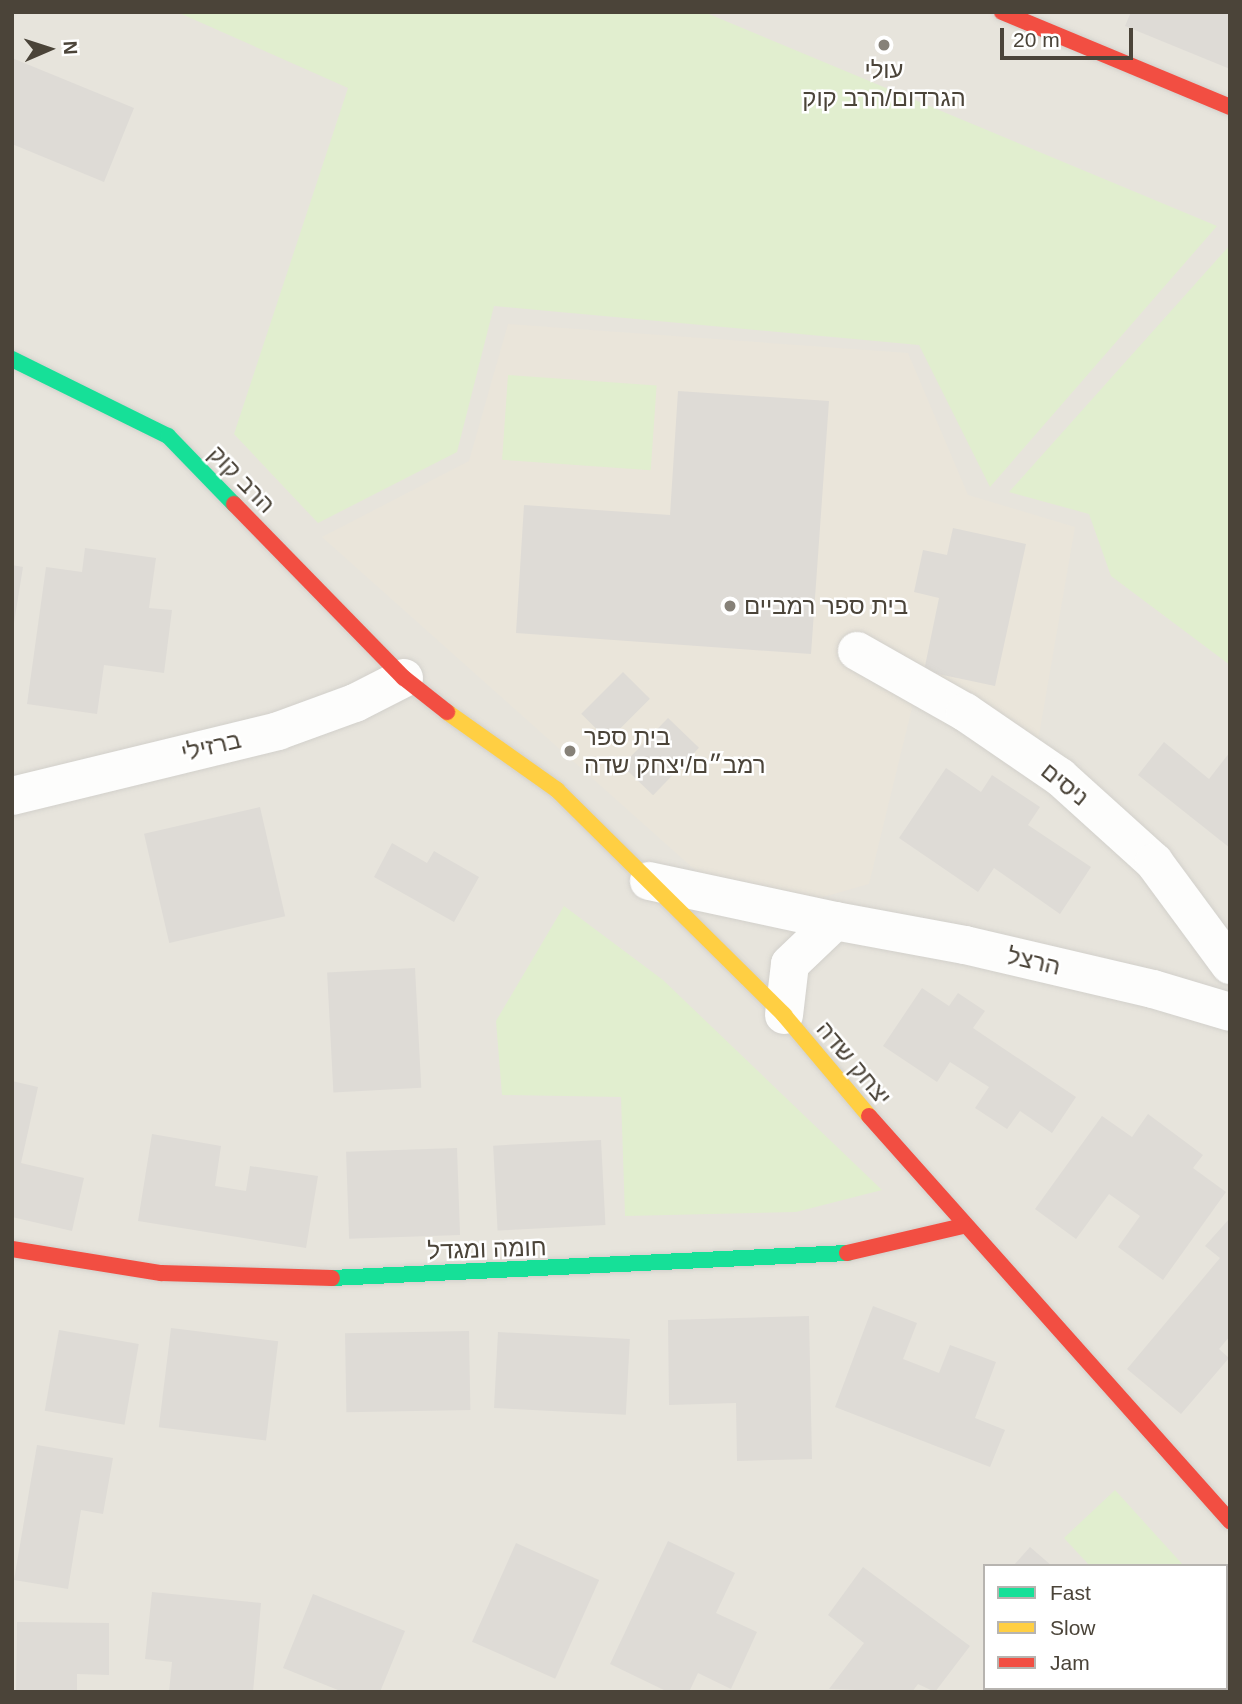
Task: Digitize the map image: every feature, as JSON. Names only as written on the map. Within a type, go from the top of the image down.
[{"type":"street","points":[[1002,12],[1230,107]]},
{"type":"street","name":"הרב קוק","points":[[12,359],[168,436],[404,678]]},
{"type":"street","name":"ניסים","points":[[857,652],[965,712],[1060,777],[1154,862],[1230,965]]},
{"type":"street","name":"ברזילי","points":[[12,796],[278,731],[355,703],[404,678]]},
{"type":"street","name":"יצחק שדה","points":[[404,678],[512,762],[557,790],[784,1015],[963,1226],[1230,1521]]},
{"type":"street","name":"הרצל","points":[[649,881],[835,921],[979,948],[1153,989],[1230,1012]]},
{"type":"street","points":[[784,1015],[790,964],[835,921]]},
{"type":"street","name":"חומה ומגדל","points":[[12,1249],[161,1273],[317,1279],[855,1253],[963,1226]]},
{"type":"shaded area","points":[[12,12],[1230,12],[1230,1692],[12,1692]]},
{"type":"shaded area","name":"בית ספר רמביים","points":[[508,324],[908,353],[968,495],[1075,527],[1038,741],[920,675],[869,884],[785,908],[722,894],[322,537],[469,461]]},
{"type":"green space","points":[[177,12],[704,12],[1217,226],[990,487],[919,345],[494,306],[457,452],[318,523],[234,434],[348,88]]},
{"type":"green space","points":[[1230,245],[1230,665],[1111,576],[1089,514],[1009,492]]},
{"type":"green space","points":[[508,375],[657,385],[651,470],[502,460]]},
{"type":"green space","points":[[564,906],[663,980],[882,1190],[796,1212],[625,1216],[621,1097],[502,1095],[496,1021]]},
{"type":"green space","points":[[1115,1490],[1182,1564],[1088,1564],[1064,1538]]},
{"type":"green space","points":[[1228,1652],[1230,1692],[1202,1692],[1228,1690]]},
{"type":"building","points":[[1131,12],[1230,12],[1230,69],[1125,26]]},
{"type":"building","points":[[12,58],[134,108],[104,182],[12,144]]},
{"type":"building","points":[[678,391],[829,401],[811,654],[516,633],[524,505],[670,515]]},
{"type":"building","points":[[953,528],[1026,544],[995,686],[924,671],[939,598],[914,592],[923,550],[947,555]]},
{"type":"building","points":[[85,548],[156,558],[149,608],[172,610],[164,673],[104,665],[97,714],[27,704],[46,567],[82,572]]},
{"type":"building","points":[[12,565],[23,567],[14,623],[12,622]]},
{"type":"building","points":[[623,672],[650,699],[608,741],[581,714]]},
{"type":"building","points":[[668,718],[699,748],[653,795],[622,765]]},
{"type":"building","points":[[1164,742],[1209,779],[1230,752],[1230,848],[1138,775]]},
{"type":"building","points":[[946,768],[981,792],[992,775],[1040,807],[1028,825],[1091,867],[1060,914],[994,868],[978,892],[899,838]]},
{"type":"building","points":[[260,807],[285,916],[169,943],[144,834]]},
{"type":"building","points":[[392,843],[427,863],[434,851],[479,877],[454,922],[374,877]]},
{"type":"building","points":[[415,968],[421,1088],[333,1092],[327,973]]},
{"type":"building","points":[[922,988],[949,1006],[958,993],[985,1011],[973,1028],[1076,1097],[1052,1133],[1020,1111],[1007,1129],[975,1108],[989,1087],[950,1062],[937,1082],[883,1046]]},
{"type":"building","points":[[12,1081],[38,1087],[21,1163],[84,1178],[72,1231],[12,1217]]},
{"type":"building","points":[[1148,1114],[1203,1155],[1193,1168],[1226,1192],[1163,1280],[1118,1247],[1140,1216],[1109,1194],[1076,1239],[1035,1209],[1102,1116],[1132,1137]]},
{"type":"building","points":[[152,1134],[221,1146],[215,1186],[246,1191],[250,1166],[318,1176],[306,1248],[138,1221]]},
{"type":"building","points":[[601,1140],[605,1225],[498,1231],[493,1146]]},
{"type":"building","points":[[457,1148],[460,1235],[349,1239],[346,1152]]},
{"type":"building","points":[[1230,1218],[1230,1336],[1219,1349],[1229,1358],[1181,1414],[1127,1369],[1220,1258],[1205,1246]]},
{"type":"building","points":[[873,1306],[917,1323],[903,1359],[939,1373],[950,1345],[996,1362],[975,1418],[1005,1430],[990,1467],[835,1407]]},
{"type":"building","points":[[809,1316],[812,1459],[737,1461],[736,1403],[669,1405],[668,1320]]},
{"type":"building","points":[[171,1328],[278,1341],[266,1440],[159,1427]]},
{"type":"building","points":[[59,1330],[139,1344],[125,1425],[45,1411]]},
{"type":"building","points":[[469,1331],[470,1410],[346,1412],[345,1333]]},
{"type":"building","points":[[498,1332],[630,1339],[626,1415],[494,1408]]},
{"type":"building","points":[[37,1445],[113,1458],[103,1514],[81,1510],[68,1589],[14,1580]]},
{"type":"building","points":[[668,1541],[735,1573],[716,1613],[757,1632],[731,1689],[698,1673],[689,1692],[668,1692],[610,1664]]},
{"type":"building","points":[[516,1543],[599,1580],[555,1679],[472,1642]]},
{"type":"building","points":[[1030,1547],[1050,1564],[1015,1564]]},
{"type":"building","points":[[863,1567],[970,1646],[935,1692],[918,1684],[912,1692],[829,1689],[864,1643],[828,1615]]},
{"type":"building","points":[[152,1592],[261,1603],[253,1692],[169,1692],[172,1662],[145,1659]]},
{"type":"building","points":[[313,1594],[405,1631],[380,1692],[343,1692],[283,1668]]},
{"type":"building","points":[[17,1622],[109,1623],[109,1675],[77,1674],[77,1692],[16,1692]]},
{"type":"building","points":[[1074,1690],[1124,1690],[1122,1692]]},
{"type":"traffic: fast","points":[[12,359],[168,436],[234,504]]},
{"type":"traffic: fast","points":[[332,1278],[847,1253]]},
{"type":"traffic: slow","points":[[447,712],[557,790],[784,1015],[869,1116]]},
{"type":"traffic: jam","points":[[1002,12],[1230,107]]},
{"type":"traffic: jam","points":[[234,504],[404,678],[447,712]]},
{"type":"traffic: jam","points":[[869,1116],[1230,1521]]},
{"type":"traffic: jam","points":[[847,1253],[963,1226]]},
{"type":"traffic: jam","points":[[12,1249],[161,1273],[332,1278]]},
{"type":"place","name":"עולי הגרדום/הרב קוק","points":[[884,45]]},
{"type":"place","name":"בית ספר רמביים","points":[[730,606]]},
{"type":"place","name":"בית ספר רמב״ם/יצחק שדה","points":[[570,751]]}]
